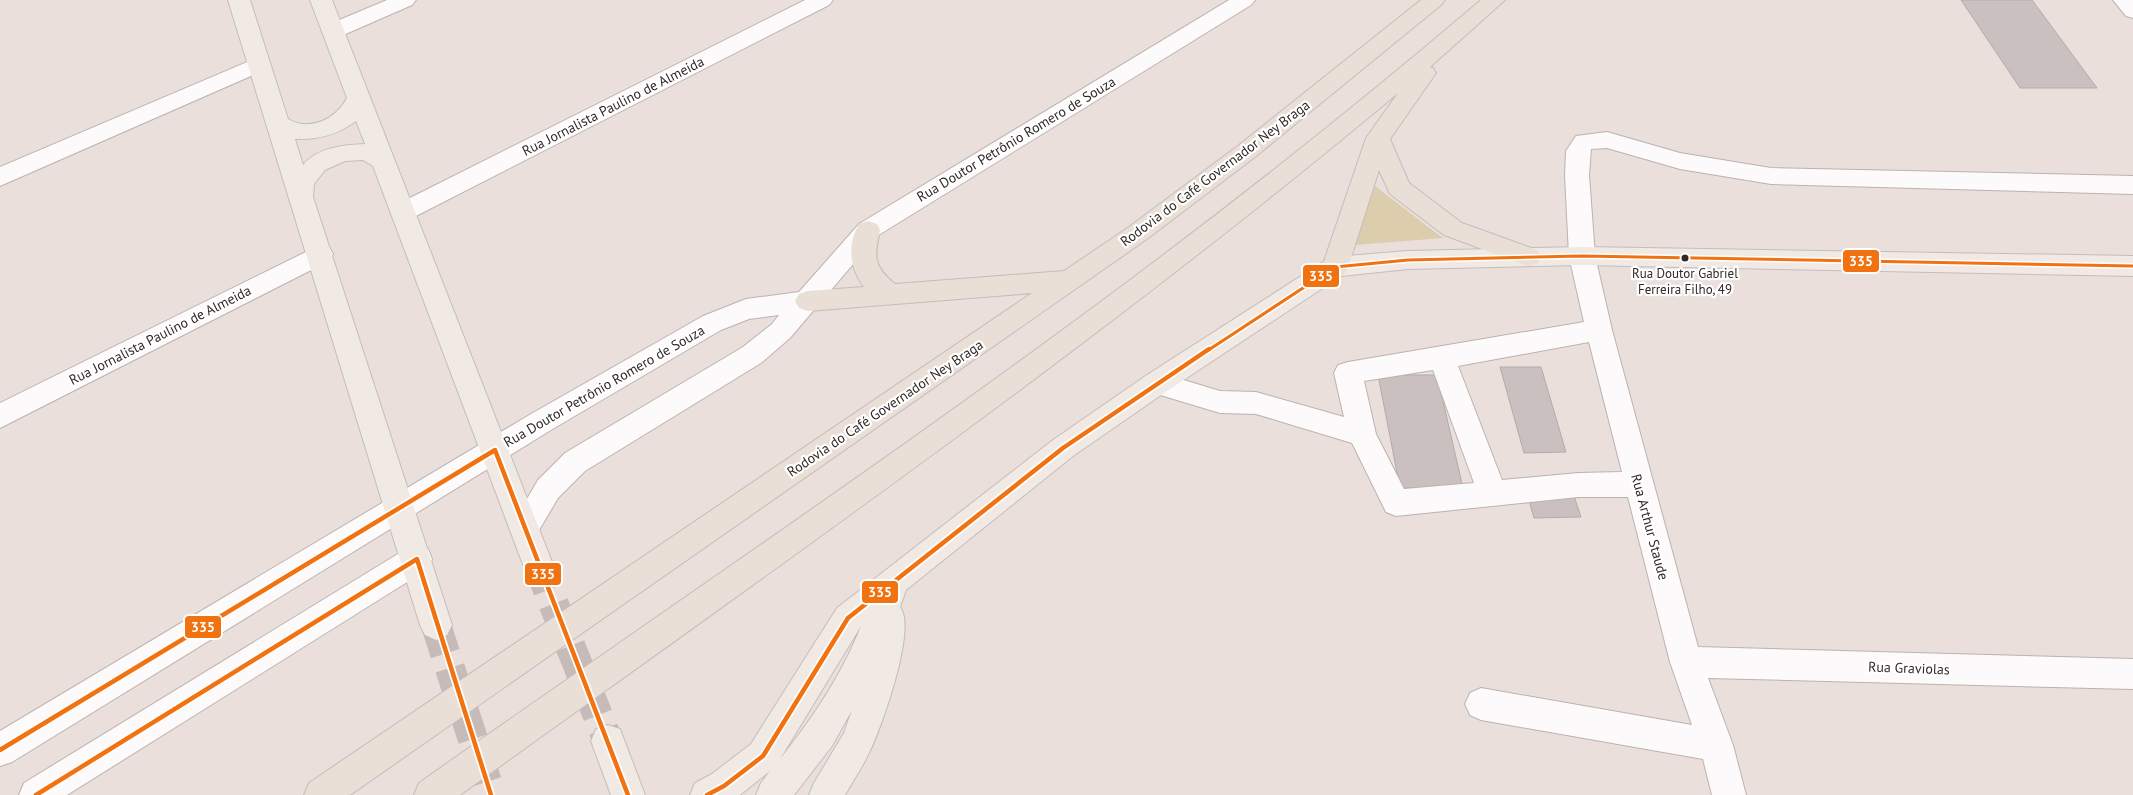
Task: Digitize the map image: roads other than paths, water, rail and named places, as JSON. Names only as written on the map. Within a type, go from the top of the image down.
[{"type":"highway","name":"Rodovia do Café Governador Ney Braga","points":[[321,795],[1071,280],[1247,151],[1434,0]]},
{"type":"highway","points":[[431,795],[924,446],[1072,338],[1294,168],[1494,0]]},
{"type":"highway","points":[[1335,266],[1378,138],[1451,37]]},
{"type":"highway","points":[[1378,138],[1399,188],[1453,230],[1528,257]]},
{"type":"highway","points":[[868,230],[862,251],[865,269],[872,280],[890,295]]},
{"type":"highway","points":[[808,301],[1071,280]]},
{"type":"main road","points":[[239,0],[417,559],[436,625]]},
{"type":"main road","points":[[321,0],[537,562]]},
{"type":"main road","points":[[277,123],[290,131],[311,132],[333,126],[351,113],[358,100]]},
{"type":"main road","points":[[302,199],[302,182],[317,164],[342,153],[367,152],[384,162]]},
{"type":"main road","points":[[707,795],[724,786],[763,756],[848,618],[1063,448],[1157,383],[1335,266],[1408,260],[1582,256],[2133,266]]},
{"type":"main road","points":[[773,795],[820,735],[865,657],[894,581]]},
{"type":"main road","points":[[826,795],[858,741],[886,659],[894,581]]},
{"type":"main road","points":[[608,741],[628,795]]},
{"type":"street","points":[[333,31],[404,0]]},
{"type":"street","name":"Rua Jornalista Paulino de Almeida","points":[[403,212],[822,0]]},
{"type":"street","name":"Rua Doutor Petrônio Romero de Souza","points":[[525,528],[548,489],[575,462],[752,355],[781,330],[868,230],[1244,0]]},
{"type":"street","points":[[2124,0],[2133,11]]},
{"type":"street","points":[[0,177],[259,64]]},
{"type":"street","name":"Rua Arthur Staude","points":[[1729,795],[1716,744],[1686,662],[1598,330],[1582,256],[1576,174],[1578,151],[1584,142],[1607,140],[1680,161],[1771,176],[2133,186]]},
{"type":"street","name":"Rua Jornalista Paulino de Almeida","points":[[0,416],[320,254]]},
{"type":"street","name":"Rua Doutor Petrônio Romero de Souza","points":[[0,750],[495,450],[712,323],[746,309],[808,301]]},
{"type":"street","points":[[1598,330],[1348,373],[1362,434],[1396,503],[1578,485],[1639,484]]},
{"type":"street","points":[[1442,358],[1492,493]]},
{"type":"street","points":[[1157,383],[1220,402],[1256,403],[1362,434]]},
{"type":"street","points":[[36,795],[417,559]]},
{"type":"street","name":"Rua Graviolas","points":[[1686,662],[2133,674]]},
{"type":"street","points":[[1481,704],[1716,744]]},
{"type":"tunnel","points":[[537,562],[608,741]]},
{"type":"tunnel","points":[[436,625],[491,795]]},
{"type":"place","name":"Rua Doutor Gabriel Ferreira Filho, 49","points":[[1685,258]]}]
